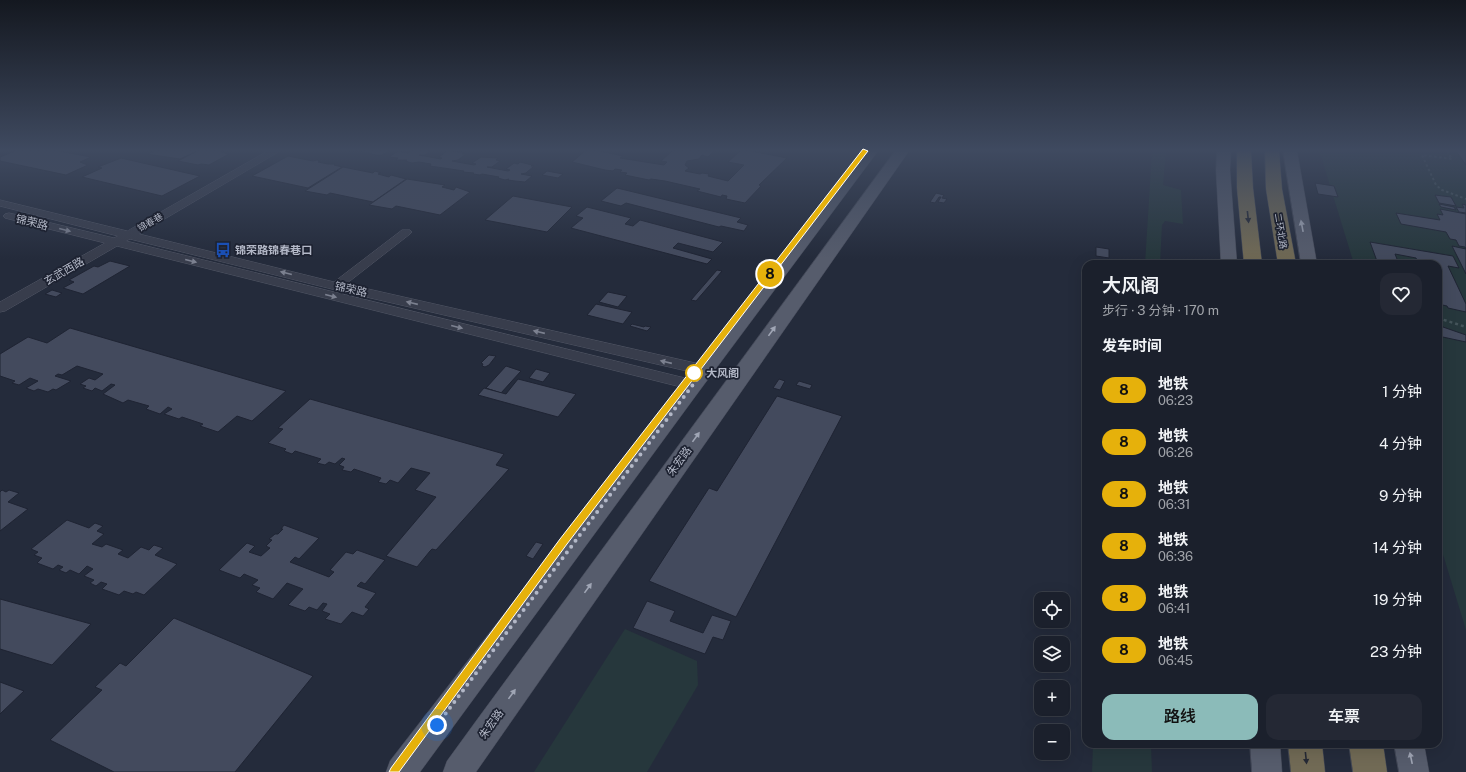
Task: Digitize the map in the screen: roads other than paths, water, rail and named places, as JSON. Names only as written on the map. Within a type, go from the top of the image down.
[{"type":"highway","points":[[1245,187],[1253,260]]},
{"type":"highway","name":"二环北路","points":[[1274,187],[1286,260]]},
{"type":"highway","points":[[1305,748],[1308,772]]},
{"type":"highway","points":[[1367,748],[1370,772]]},
{"type":"main road","points":[[401,772],[843,187]]},
{"type":"main road","name":"朱宏路","points":[[458,772],[875,187]]},
{"type":"main road","points":[[1224,187],[1229,260]]},
{"type":"main road","points":[[1296,187],[1309,260]]},
{"type":"main road","points":[[1265,748],[1267,772]]},
{"type":"main road","points":[[1409,748],[1414,772]]},
{"type":"street","name":"锦春巷","points":[[129,235],[211,187]]},
{"type":"street","name":"锦荣路","points":[[0,203],[698,377]]},
{"type":"street","name":"锦荣路","points":[[0,214],[698,377]]},
{"type":"street","points":[[336,286],[406,232]]},
{"type":"street","name":"玄武西路","points":[[0,308],[129,235]]},
{"type":"metro line","name":"8","points":[[395,772],[564,541],[838,187]]},
{"type":"place","name":"锦荣路锦春巷口","points":[[223,250]]},
{"type":"place","name":"大风阁","points":[[694,373]]}]
